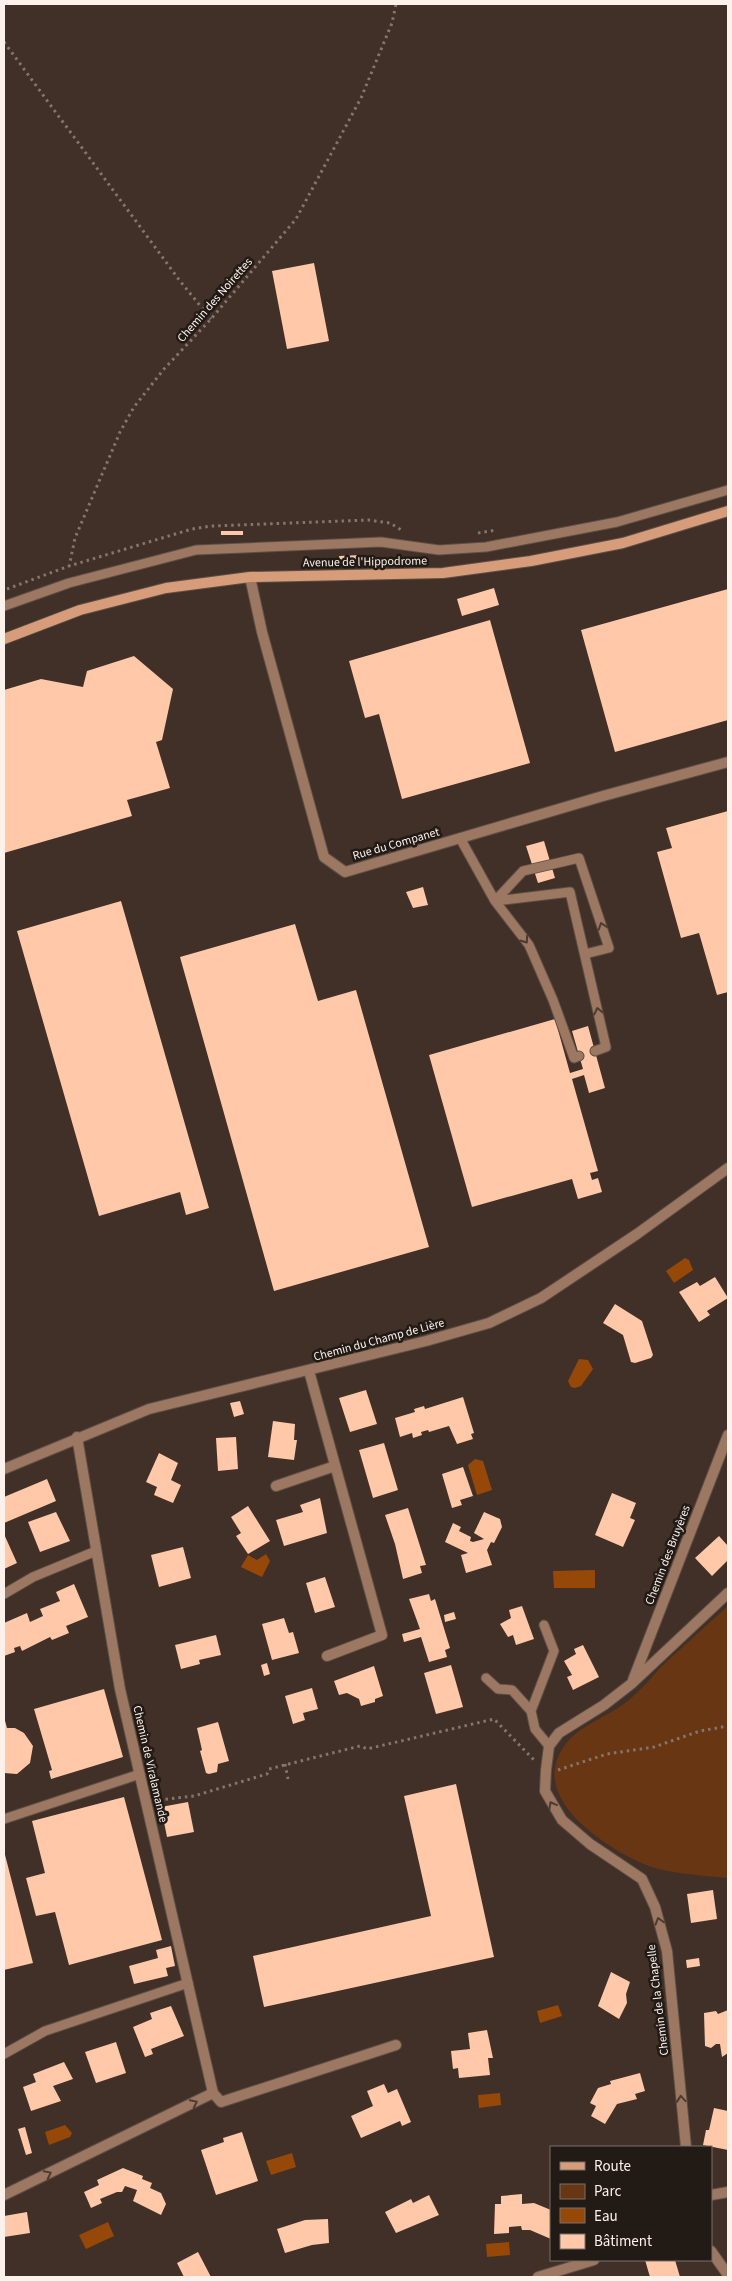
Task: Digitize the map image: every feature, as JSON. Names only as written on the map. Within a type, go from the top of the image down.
[{"type":"main road","name":"Avenue de l'Hippodrome","points":[[4,639],[107,602],[166,588],[250,577],[443,573],[521,563],[623,543],[728,511]]},
{"type":"street","name":"Rue du Companet","points":[[250,577],[262,632],[324,857],[344,872],[728,762]]},
{"type":"street","name":"Chemin du Champ de Lière","points":[[4,1469],[149,1409],[309,1371],[489,1323],[541,1298],[637,1234],[728,1168]]},
{"type":"street","points":[[309,1371],[382,1635],[327,1656]]},
{"type":"street","name":"Chemin des Bruyères","points":[[632,1684],[728,1435]]},
{"type":"street","name":"Chemin de Viralamande","points":[[77,1438],[120,1689],[213,2093]]},
{"type":"street","points":[[276,1486],[335,1466]]},
{"type":"street","points":[[549,1746],[559,1733],[604,1705],[632,1684],[728,1593]]},
{"type":"street","name":"Chemin de la Chapelle","points":[[549,1746],[545,1791],[553,1808],[562,1820],[590,1844],[642,1879],[655,1907],[667,1951],[686,2146]]},
{"type":"street","points":[[4,2195],[213,2093],[220,2102],[396,2045]]},
{"type":"street","points":[[712,2195],[728,2192]]},
{"type":"street","points":[[712,2252],[728,2275]]},
{"type":"street","points":[[538,2277],[591,2261]]},
{"type":"lane","name":"Avenue de l'Hippodrome","points":[[4,606],[69,584],[196,550],[381,542],[439,550],[486,547],[616,522],[728,490]]},
{"type":"lane","points":[[460,838],[495,901],[528,944],[553,1000],[574,1058],[579,1056]]},
{"type":"lane","points":[[495,901],[523,871],[579,858],[610,948],[585,954]]},
{"type":"lane","points":[[495,901],[570,892],[606,1047],[595,1051]]},
{"type":"lane","points":[[4,1594],[33,1577],[96,1551]]},
{"type":"lane","points":[[544,1625],[554,1651],[532,1711],[535,1729],[549,1746]]},
{"type":"lane","points":[[486,1678],[498,1689],[512,1690],[532,1711]]},
{"type":"lane","points":[[4,1818],[140,1774]]},
{"type":"lane","points":[[4,2054],[45,2031],[188,1983]]},
{"type":"path","name":"Chemin des Noirettes","points":[[69,584],[75,538],[120,432],[134,407],[164,369],[211,319],[296,219],[361,98],[392,23],[396,4]]},
{"type":"path","points":[[4,42],[180,281],[211,319]]},
{"type":"path","points":[[146,1800],[194,1796],[266,1774],[269,1769],[286,1764],[360,1746],[367,1749],[494,1719],[526,1753]]},
{"type":"path","points":[[557,1780],[558,1770],[607,1754],[654,1747],[700,1730],[728,1726]]},
{"type":"path","points":[[286,1764],[288,1778]]},
{"type":"green space","points":[[728,1606],[728,1878],[683,1873],[649,1866],[623,1854],[606,1843],[574,1817],[563,1801],[556,1784],[555,1766],[563,1748],[576,1733],[629,1700],[661,1667]]},
{"type":"water","points":[[685,1258],[689,1260],[693,1270],[674,1283],[666,1271]]},
{"type":"water","points":[[579,1359],[588,1360],[593,1369],[581,1386],[575,1388],[571,1387],[568,1381]]},
{"type":"water","points":[[475,1459],[483,1461],[492,1490],[477,1495],[468,1465]]},
{"type":"water","points":[[266,1554],[270,1561],[262,1577],[241,1567],[248,1555],[257,1560]]},
{"type":"water","points":[[595,1570],[595,1588],[554,1588],[553,1571]]},
{"type":"water","points":[[558,2005],[562,2016],[540,2023],[537,2011]]},
{"type":"water","points":[[500,2093],[501,2105],[479,2108],[478,2095]]},
{"type":"water","points":[[65,2125],[72,2133],[70,2137],[49,2145],[45,2132]]},
{"type":"water","points":[[292,2153],[296,2167],[271,2175],[266,2161]]},
{"type":"water","points":[[108,2222],[114,2236],[86,2249],[79,2235]]},
{"type":"water","points":[[509,2242],[510,2255],[487,2257],[486,2244]]},
{"type":"building","points":[[314,263],[329,341],[287,349],[272,271]]},
{"type":"building","points":[[221,531],[243,531],[243,535],[221,535]]},
{"type":"building","points":[[361,555],[361,560],[340,561],[339,556]]},
{"type":"building","points":[[494,588],[499,605],[462,616],[457,599]]},
{"type":"building","points":[[728,589],[728,720],[615,752],[581,630]]},
{"type":"building","points":[[490,620],[530,763],[402,799],[379,714],[365,718],[349,661]]},
{"type":"building","points":[[134,656],[173,689],[162,740],[156,742],[170,788],[127,800],[132,816],[4,853],[4,690],[41,679],[83,687],[87,671]]},
{"type":"building","points":[[728,811],[728,992],[717,995],[699,933],[681,938],[657,852],[672,848],[666,828]]},
{"type":"building","points":[[544,841],[555,878],[538,883],[526,846]]},
{"type":"building","points":[[423,887],[428,905],[413,908],[406,892]]},
{"type":"building","points":[[121,901],[209,1208],[186,1215],[180,1192],[99,1216],[17,931]]},
{"type":"building","points":[[295,924],[318,1001],[356,990],[429,1247],[274,1291],[180,957]]},
{"type":"building","points":[[555,1019],[570,1073],[583,1069],[572,1031],[588,1026],[605,1088],[589,1093],[584,1075],[572,1079],[598,1171],[590,1173],[592,1180],[598,1178],[602,1192],[578,1199],[572,1179],[472,1207],[429,1055]]},
{"type":"building","points":[[715,1277],[728,1298],[707,1311],[710,1315],[699,1322],[679,1292],[697,1282],[700,1286]]},
{"type":"building","points":[[615,1304],[642,1321],[653,1355],[651,1358],[635,1363],[631,1362],[623,1335],[603,1323]]},
{"type":"building","points":[[366,1390],[377,1424],[350,1432],[339,1398]]},
{"type":"building","points":[[463,1397],[474,1433],[471,1434],[473,1439],[457,1444],[449,1426],[429,1432],[428,1430],[421,1432],[422,1435],[413,1438],[412,1433],[400,1437],[395,1418],[415,1412],[414,1409],[424,1406],[425,1409]]},
{"type":"building","points":[[240,1401],[244,1414],[234,1417],[230,1403]]},
{"type":"building","points":[[273,1421],[295,1424],[294,1440],[297,1440],[294,1460],[268,1457]]},
{"type":"building","points":[[236,1437],[238,1469],[218,1471],[216,1438]]},
{"type":"building","points":[[384,1443],[398,1490],[373,1498],[359,1450]]},
{"type":"building","points":[[159,1453],[178,1463],[171,1480],[181,1485],[173,1503],[154,1495],[157,1487],[146,1482]]},
{"type":"building","points":[[463,1467],[473,1496],[460,1500],[462,1505],[452,1508],[442,1474]]},
{"type":"building","points":[[47,1479],[56,1501],[4,1523],[4,1497]]},
{"type":"building","points":[[612,1493],[636,1503],[630,1518],[635,1520],[623,1547],[595,1535]]},
{"type":"building","points":[[320,1498],[327,1533],[284,1546],[276,1520],[303,1512],[300,1505]]},
{"type":"building","points":[[248,1506],[270,1541],[248,1554],[236,1536],[241,1533],[231,1517]]},
{"type":"building","points":[[408,1508],[426,1565],[420,1566],[422,1573],[403,1579],[395,1544],[385,1515]]},
{"type":"building","points":[[56,1512],[70,1541],[40,1552],[28,1522]]},
{"type":"building","points":[[484,1512],[500,1519],[502,1527],[494,1543],[491,1542],[487,1550],[492,1565],[466,1573],[461,1555],[468,1553],[445,1542],[453,1523],[461,1527],[459,1531],[471,1537],[470,1541],[484,1539],[474,1533]]},
{"type":"building","points":[[4,1534],[17,1563],[4,1569]]},
{"type":"building","points":[[719,1536],[728,1546],[728,1560],[712,1576],[695,1558]]},
{"type":"building","points":[[183,1547],[191,1578],[159,1587],[151,1555]]},
{"type":"building","points":[[325,1577],[335,1607],[315,1613],[306,1583]]},
{"type":"building","points":[[74,1584],[88,1617],[66,1626],[69,1633],[52,1640],[50,1637],[22,1651],[20,1646],[14,1648],[15,1652],[4,1656],[4,1623],[27,1613],[30,1622],[43,1616],[40,1609],[60,1601],[56,1592]]},
{"type":"building","points":[[429,1594],[431,1601],[435,1599],[450,1648],[445,1650],[447,1657],[429,1662],[421,1637],[404,1642],[402,1634],[420,1629],[409,1599]]},
{"type":"building","points":[[522,1606],[534,1639],[516,1645],[513,1635],[508,1637],[500,1624],[511,1618],[509,1610]]},
{"type":"building","points":[[454,1612],[456,1619],[445,1622],[444,1615]]},
{"type":"building","points":[[284,1618],[289,1633],[293,1632],[299,1653],[272,1660],[262,1624]]},
{"type":"building","points":[[216,1635],[221,1655],[199,1660],[200,1664],[181,1669],[175,1645]]},
{"type":"building","points":[[583,1645],[599,1677],[573,1690],[567,1677],[572,1675],[564,1661],[576,1654],[574,1649]]},
{"type":"building","points":[[267,1663],[270,1674],[264,1676],[261,1665]]},
{"type":"building","points":[[451,1665],[463,1707],[436,1714],[424,1673]]},
{"type":"building","points":[[374,1666],[383,1696],[375,1699],[375,1702],[361,1706],[359,1699],[347,1693],[339,1695],[334,1681]]},
{"type":"building","points":[[312,1688],[318,1709],[303,1713],[305,1720],[293,1724],[285,1696]]},
{"type":"building","points":[[104,1689],[123,1757],[51,1779],[49,1771],[52,1770],[34,1709]]},
{"type":"building","points":[[4,1717],[7,1728],[15,1728],[24,1733],[33,1746],[30,1763],[17,1774],[4,1773]]},
{"type":"building","points":[[218,1722],[229,1761],[218,1764],[217,1772],[209,1774],[206,1773],[200,1751],[202,1750],[197,1728]]},
{"type":"building","points":[[456,1784],[494,1957],[264,2007],[253,1956],[431,1916],[404,1796]]},
{"type":"building","points":[[124,1797],[162,1940],[69,1965],[55,1912],[36,1916],[26,1878],[45,1873],[32,1821]]},
{"type":"building","points":[[188,1802],[194,1832],[167,1837],[161,1807]]},
{"type":"building","points":[[4,1851],[33,1963],[4,1970]]},
{"type":"building","points":[[713,1890],[717,1919],[691,1923],[687,1894]]},
{"type":"building","points":[[171,1946],[175,1966],[166,1968],[168,1976],[134,1984],[129,1966],[158,1958],[156,1950]]},
{"type":"building","points":[[699,1958],[700,1966],[687,1968],[686,1960]]},
{"type":"building","points":[[611,1972],[630,1982],[626,1994],[627,2003],[619,2019],[598,2006]]},
{"type":"building","points":[[171,2006],[184,2036],[151,2049],[153,2054],[145,2057],[133,2027],[152,2019],[150,2013]]},
{"type":"building","points":[[728,2010],[728,2053],[722,2057],[720,2044],[716,2044],[711,2048],[705,2046],[704,2013],[716,2011],[718,2014]]},
{"type":"building","points":[[487,2030],[493,2058],[488,2058],[490,2075],[459,2078],[458,2068],[453,2069],[451,2051],[470,2049],[468,2033]]},
{"type":"building","points":[[116,2042],[126,2073],[96,2083],[85,2052]]},
{"type":"building","points":[[64,2062],[73,2079],[53,2086],[61,2101],[31,2111],[23,2087],[36,2082],[33,2074]]},
{"type":"building","points":[[640,2073],[645,2091],[635,2094],[637,2099],[617,2104],[605,2124],[591,2116],[596,2106],[590,2103],[598,2088],[611,2084],[610,2081]]},
{"type":"building","points":[[384,2084],[388,2093],[397,2089],[411,2122],[402,2126],[400,2121],[361,2138],[351,2116],[373,2106],[367,2091]]},
{"type":"building","points":[[714,2108],[728,2111],[728,2150],[703,2145],[706,2130],[709,2130]]},
{"type":"building","points":[[25,2127],[32,2153],[26,2155],[18,2129]]},
{"type":"building","points":[[242,2132],[258,2181],[216,2195],[201,2150],[224,2142],[223,2138]]},
{"type":"building","points":[[123,2168],[143,2176],[142,2179],[152,2183],[150,2188],[161,2193],[166,2204],[161,2215],[133,2201],[137,2190],[125,2186],[122,2192],[117,2192],[100,2199],[102,2203],[91,2208],[84,2192],[99,2185],[97,2180]]},
{"type":"building","points":[[522,2194],[522,2204],[534,2203],[550,2210],[550,2239],[530,2230],[522,2230],[521,2226],[509,2227],[509,2233],[494,2234],[495,2204],[501,2204],[501,2196]]},
{"type":"building","points":[[429,2195],[439,2215],[396,2233],[385,2212],[411,2199],[413,2203]]},
{"type":"building","points":[[27,2212],[30,2233],[4,2237],[4,2216]]},
{"type":"building","points":[[328,2219],[329,2243],[312,2245],[285,2253],[277,2229],[305,2220]]},
{"type":"building","points":[[198,2252],[211,2277],[184,2277],[177,2263]]},
{"type":"building","points":[[645,2261],[675,2261],[680,2277],[650,2277]]}]
